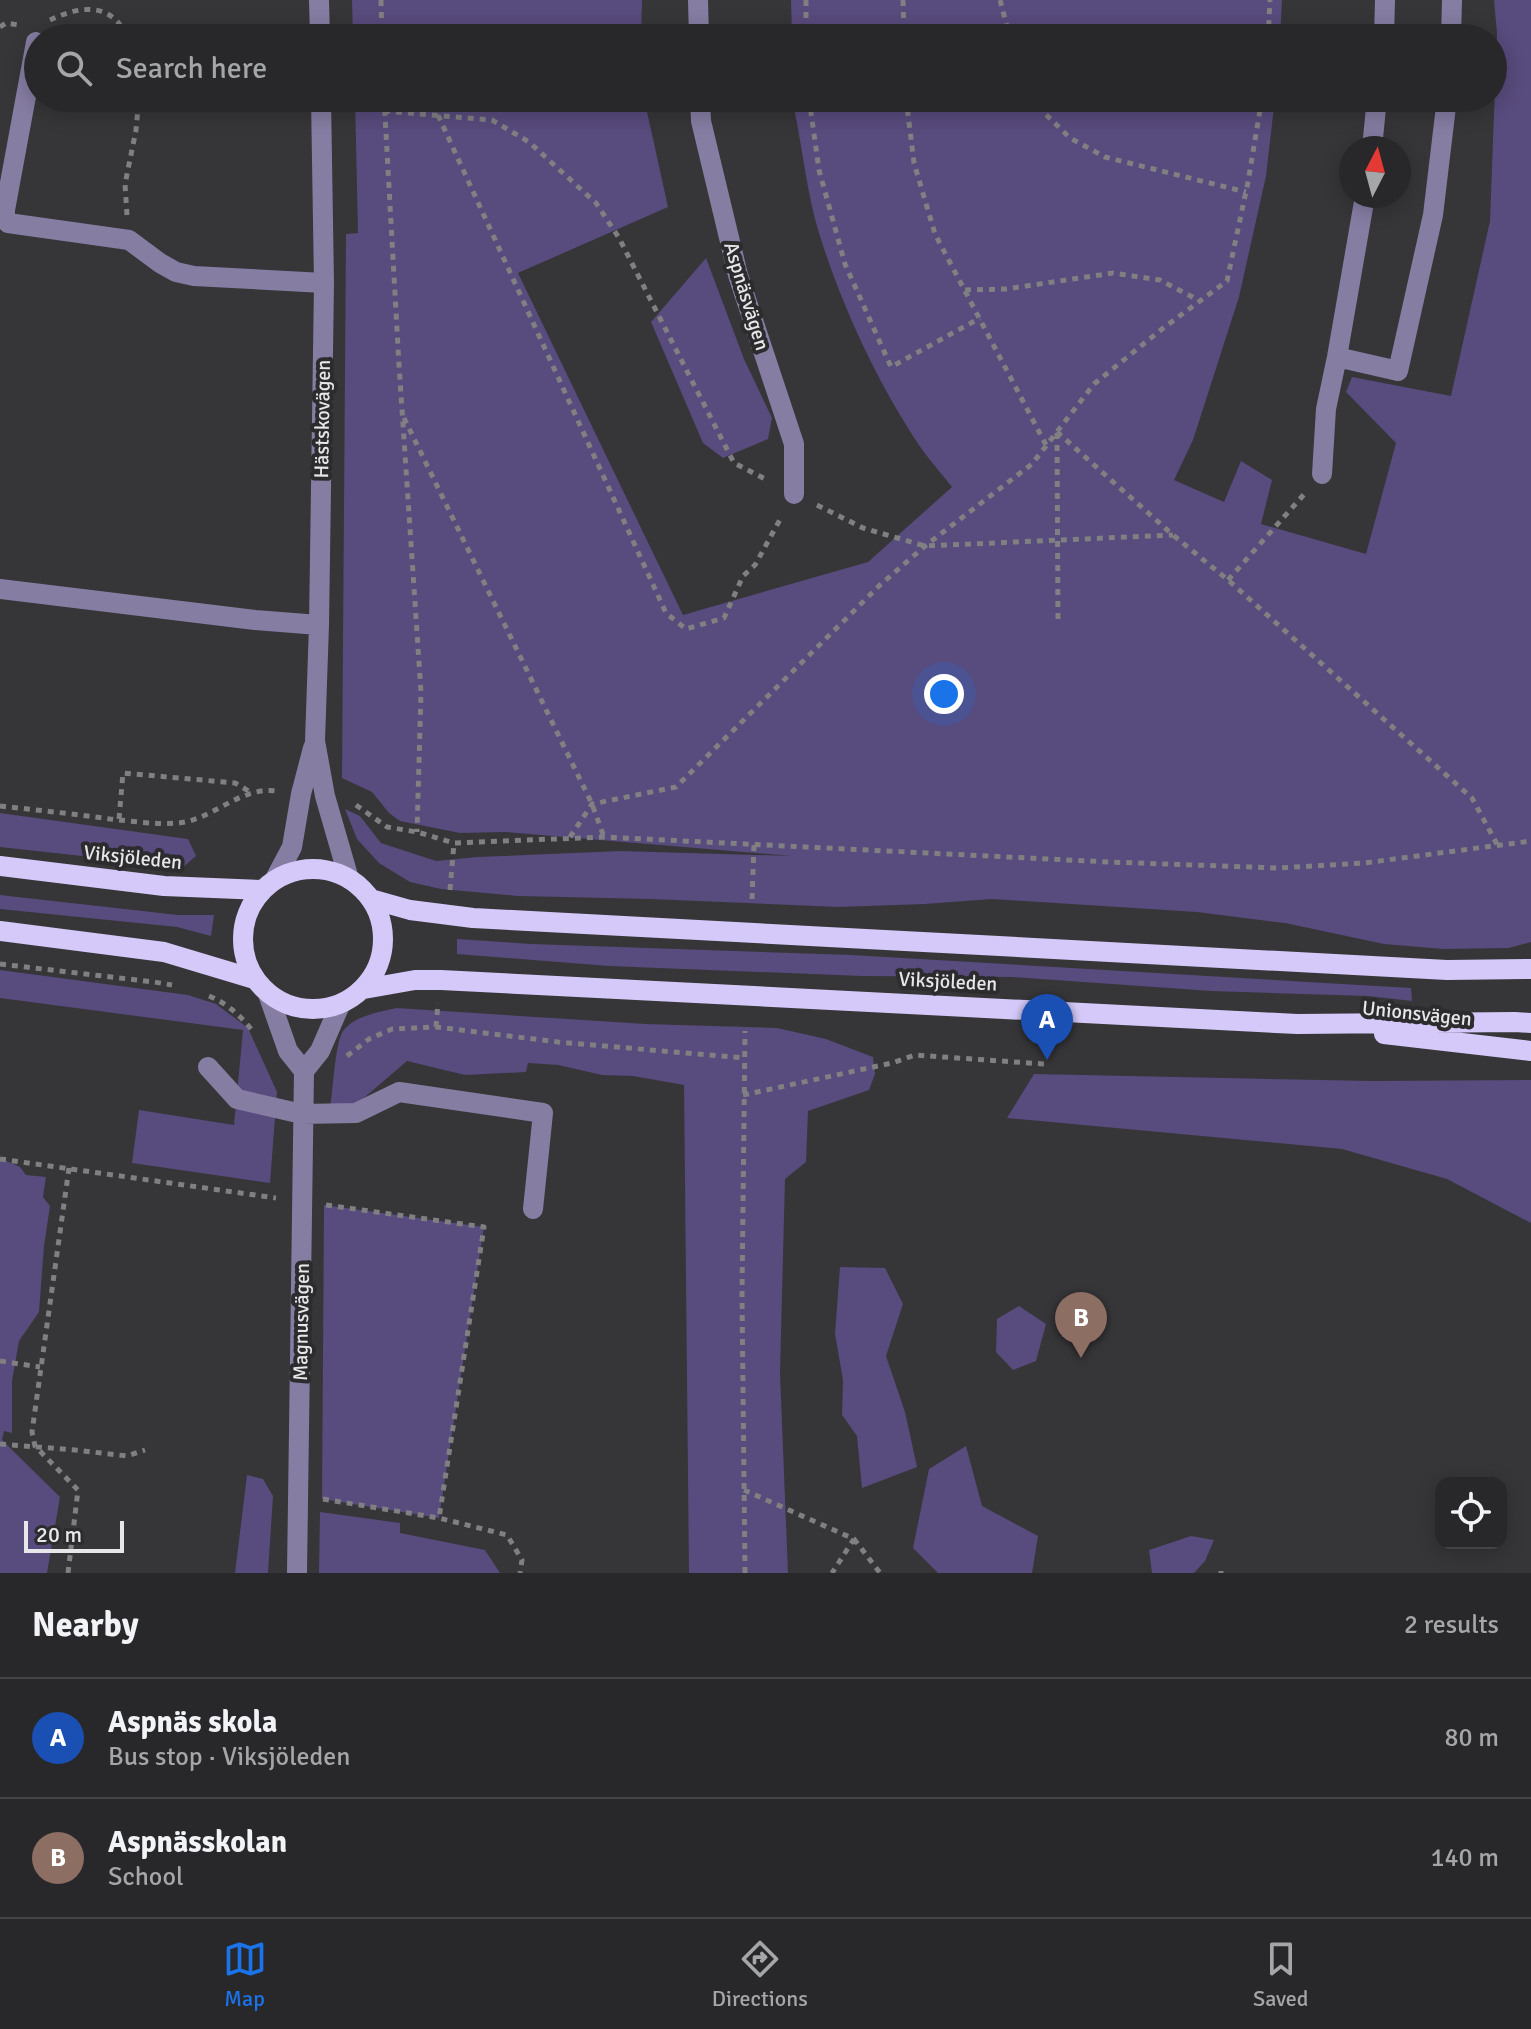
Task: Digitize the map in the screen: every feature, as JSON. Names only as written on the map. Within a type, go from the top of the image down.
[{"type":"main road","name":"Viksjöleden","points":[[0,866],[164,886],[269,885]]},
{"type":"main road","points":[[0,931],[164,952],[261,986],[286,1005],[313,1010],[340,1005],[364,989],[375,973],[382,955],[384,936],[380,916],[371,899],[349,879],[325,870],[299,870],[269,885],[251,906],[244,923],[242,943],[245,962],[261,986]]},
{"type":"main road","name":"Viksjöleden","points":[[371,899],[410,910],[473,918],[1447,970],[1531,969]]},
{"type":"main road","name":"Viksjöleden","points":[[364,989],[415,980],[441,980],[1297,1024],[1531,1023]]},
{"type":"main road","name":"Unionsvägen","points":[[1297,1024],[1531,1051]]},
{"type":"street","points":[[319,0],[320,24]]},
{"type":"street","points":[[698,0],[699,24]]},
{"type":"street","points":[[1384,24],[1385,0]]},
{"type":"street","points":[[1451,24],[1452,0]]},
{"type":"street","points":[[24,86],[5,210],[8,223],[129,240],[176,272],[194,276],[324,283]]},
{"type":"street","name":"Hästskovägen","points":[[321,112],[324,283],[315,741],[325,796],[349,879]]},
{"type":"street","name":"Aspnäsvägen","points":[[701,112],[738,275],[794,444],[794,494]]},
{"type":"street","points":[[1373,136],[1376,112]]},
{"type":"street","points":[[1337,357],[1398,371],[1433,215],[1445,112]]},
{"type":"street","points":[[1322,474],[1326,409],[1363,208]]},
{"type":"street","points":[[0,589],[319,625]]},
{"type":"street","name":"Hästskovägen","points":[[269,885],[292,847],[301,794],[315,741]]},
{"type":"street","points":[[261,986],[288,1051],[304,1071],[320,1051],[340,1005]]},
{"type":"street","points":[[208,1067],[237,1099],[302,1114],[356,1113],[399,1092],[543,1113],[533,1209]]},
{"type":"street","name":"Magnusvägen","points":[[297,1573],[304,1071]]},
{"type":"path","points":[[381,0],[382,24]]},
{"type":"path","points":[[806,0],[806,24]]},
{"type":"path","points":[[903,0],[904,24]]},
{"type":"path","points":[[1000,0],[1006,24]]},
{"type":"path","points":[[1269,24],[1270,0]]},
{"type":"path","points":[[49,20],[80,9],[102,12],[119,24]]},
{"type":"path","points":[[0,27],[6,23],[24,31]]},
{"type":"path","points":[[129,240],[125,184],[138,112]]},
{"type":"path","points":[[384,112],[421,692],[417,832]]},
{"type":"path","points":[[398,112],[492,120],[529,142],[596,203],[619,238],[734,463],[863,528],[925,546],[1173,535]]},
{"type":"path","points":[[811,112],[819,170],[845,264],[891,367],[980,318]]},
{"type":"path","points":[[908,112],[914,163],[935,234],[1046,445]]},
{"type":"path","points":[[1043,112],[1070,138],[1105,157],[1246,192]]},
{"type":"path","points":[[570,837],[592,804],[676,787],[880,585],[925,546],[1032,464],[1094,384],[1227,281],[1260,112]]},
{"type":"path","points":[[438,115],[666,613],[686,629],[724,618],[743,576],[755,565],[794,494]]},
{"type":"path","points":[[965,290],[1006,289],[1113,273],[1160,280],[1200,301]]},
{"type":"path","points":[[402,413],[592,804],[604,837]]},
{"type":"path","points":[[1057,432],[1472,798],[1498,846]]},
{"type":"path","points":[[1057,432],[1058,625]]},
{"type":"path","points":[[1228,580],[1322,474]]},
{"type":"path","points":[[119,819],[123,773],[235,783],[253,793]]},
{"type":"path","points":[[0,806],[143,823],[180,823],[209,813],[243,795],[268,790],[301,794]]},
{"type":"path","points":[[325,796],[345,798],[387,827],[454,843],[604,837],[1279,868],[1364,863],[1531,841]]},
{"type":"path","points":[[752,899],[754,845]]},
{"type":"path","points":[[0,964],[177,986]]},
{"type":"path","points":[[203,994],[217,999],[238,1014],[256,1035]]},
{"type":"path","points":[[338,1065],[369,1039],[392,1029],[436,1027],[558,1042],[744,1058]]},
{"type":"path","points":[[745,1031],[742,1295],[745,1573]]},
{"type":"path","points":[[743,1095],[892,1063],[915,1055],[1044,1064]]},
{"type":"path","points":[[0,1159],[484,1227],[439,1518]]},
{"type":"path","points":[[68,1573],[78,1490],[35,1446],[32,1432],[69,1168]]},
{"type":"path","points":[[0,1361],[40,1367]]},
{"type":"path","points":[[0,1444],[127,1456],[145,1450]]},
{"type":"path","points":[[744,1490],[854,1539],[880,1573]]},
{"type":"path","points":[[299,1496],[439,1518],[507,1535],[522,1560],[520,1573]]},
{"type":"path","points":[[832,1573],[854,1539]]},
{"type":"shaded area","points":[[352,0],[642,0],[641,24],[353,24]]},
{"type":"shaded area","points":[[791,0],[1282,0],[1281,24],[792,24]]},
{"type":"shaded area","points":[[1494,0],[1531,0],[1531,942],[1509,948],[1443,949],[1384,944],[1285,923],[1197,912],[992,899],[838,907],[518,896],[441,889],[410,882],[379,863],[357,839],[345,809],[360,816],[381,843],[436,861],[621,851],[792,856],[506,832],[460,833],[400,821],[372,792],[342,778],[346,234],[358,233],[355,112],[647,112],[668,207],[518,273],[683,615],[868,562],[952,487],[921,448],[862,344],[819,233],[795,112],[1273,112],[1266,176],[1239,297],[1193,440],[1174,480],[1224,502],[1241,461],[1272,480],[1261,524],[1366,554],[1396,443],[1346,392],[1352,377],[1451,396],[1490,221],[1494,112],[1507,112],[1507,24],[1496,24]]},
{"type":"shaded area","points":[[706,258],[744,359],[772,418],[768,439],[723,458],[703,443],[651,322]]},
{"type":"shaded area","points":[[0,813],[188,839],[196,856],[183,867],[0,847]]},
{"type":"shaded area","points":[[0,895],[178,915],[214,915],[211,936],[177,927],[0,909]]},
{"type":"shaded area","points":[[457,939],[852,955],[1411,988],[1412,1001],[1012,977],[862,976],[609,966],[457,954]]},
{"type":"shaded area","points":[[0,970],[188,995],[216,1004],[248,1028],[277,1092],[270,1183],[132,1163],[139,1110],[234,1125],[243,1030],[0,998]]},
{"type":"shaded area","points":[[396,1008],[646,1024],[777,1028],[826,1039],[873,1057],[875,1074],[869,1090],[808,1111],[806,1162],[785,1179],[780,1373],[788,1573],[689,1573],[684,1085],[633,1076],[602,1075],[558,1065],[528,1063],[526,1072],[465,1075],[407,1061],[351,1109],[330,1108],[336,1056],[343,1031],[360,1018]]},
{"type":"shaded area","points":[[1034,1074],[1372,1081],[1531,1080],[1531,1223],[1447,1179],[1342,1149],[1007,1118]]},
{"type":"shaded area","points":[[0,1158],[20,1167],[26,1175],[46,1177],[43,1197],[50,1206],[39,1312],[19,1341],[12,1381],[12,1433],[4,1431],[2,1440],[60,1497],[47,1573],[0,1573]]},
{"type":"shaded area","points":[[324,1205],[484,1227],[439,1518],[322,1499]]},
{"type":"shaded area","points":[[840,1267],[885,1268],[903,1304],[886,1356],[905,1412],[917,1467],[862,1488],[857,1436],[842,1415],[843,1380],[835,1334]]},
{"type":"shaded area","points":[[1019,1306],[1046,1324],[1036,1361],[1013,1370],[996,1352],[997,1319]]},
{"type":"shaded area","points":[[966,1446],[982,1506],[1038,1536],[1032,1573],[938,1573],[913,1548],[929,1469]]},
{"type":"shaded area","points":[[247,1475],[263,1479],[273,1496],[268,1573],[235,1573]]},
{"type":"shaded area","points":[[320,1512],[400,1523],[400,1533],[485,1550],[500,1573],[319,1573]]},
{"type":"shaded area","points":[[1191,1536],[1214,1540],[1205,1561],[1194,1573],[1152,1573],[1149,1550]]},
{"type":"place","name":"Aspnäs skola","points":[[1047,1060]]},
{"type":"place","name":"Aspnässkolan","points":[[1081,1358]]}]
